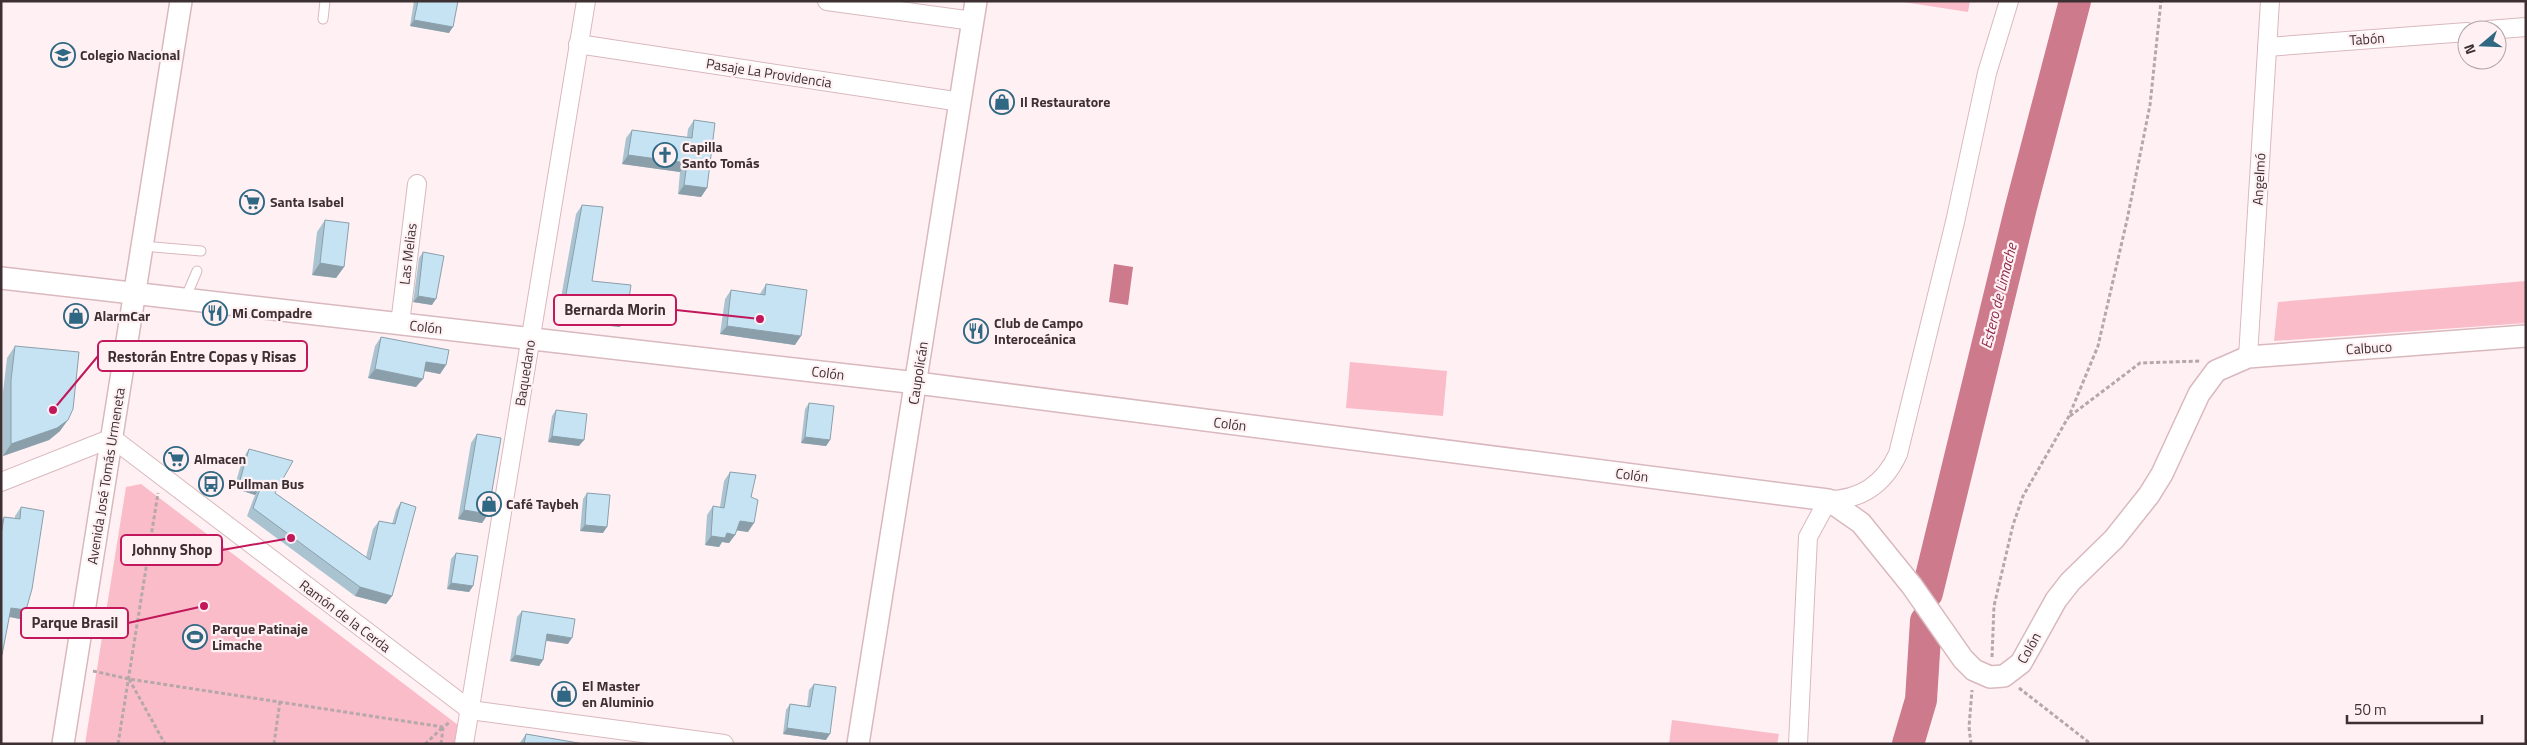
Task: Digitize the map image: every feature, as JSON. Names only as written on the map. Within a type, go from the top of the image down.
[{"type":"street","name":"Avenida José Tomás Urmeneta","points":[[63,744],[181,1]]},
{"type":"street","name":"Baquedano","points":[[464,744],[586,1]]},
{"type":"street","points":[[828,1],[974,11]]},
{"type":"street","points":[[1798,744],[1808,537],[1828,500],[1854,497],[1876,485],[1886,476],[1898,454],[1955,222],[1987,73],[2009,1]]},
{"type":"street","name":"Angelmó","points":[[2248,357],[2270,1]]},
{"type":"street","name":"Caupolicán","points":[[858,744],[917,383],[974,11]]},
{"type":"street","points":[[2507,28],[2526,27]]},
{"type":"street","name":"Tabón","points":[[2267,47],[2457,33]]},
{"type":"street","name":"Pasaje La Providencia","points":[[578,44],[961,102]]},
{"type":"street","name":"Las Melias","points":[[400,324],[417,184]]},
{"type":"street","name":"Colón","points":[[1,278],[917,383],[1828,500],[1861,524],[1912,586],[1963,659],[1989,674],[2021,663],[2044,619],[2061,594],[2114,539],[2148,495],[2162,474],[2199,394],[2216,371]]},
{"type":"street","name":"Calbuco","points":[[2216,371],[2248,357],[2526,336]]},
{"type":"street","points":[[1,482],[112,438]]},
{"type":"street","name":"Ramón de la Cerda","points":[[112,438],[470,710],[724,744]]},
{"type":"lane","points":[[322,19],[326,1]]},
{"type":"lane","points":[[142,246],[201,251]]},
{"type":"lane","points":[[185,299],[198,271]]},
{"type":"path","points":[[1971,744],[1969,727],[1989,674],[1994,646],[1994,606],[2013,525],[2023,496],[2069,416],[2098,346],[2127,220],[2150,105],[2161,1]]},
{"type":"path","points":[[2069,416],[2140,363],[2200,360],[2216,371]]},
{"type":"path","points":[[118,744],[160,476]]},
{"type":"path","points":[[75,668],[129,679],[280,700],[443,727]]},
{"type":"path","points":[[1989,674],[2092,744]]},
{"type":"path","points":[[129,679],[165,744]]},
{"type":"path","points":[[274,744],[280,700]]},
{"type":"path","points":[[425,744],[443,727],[470,710]]},
{"type":"path","points":[[441,744],[443,727]]},
{"type":"shaded area","points":[[1897,1],[1970,1],[1968,12]]},
{"type":"shaded area","points":[[1114,264],[1133,267],[1128,305],[1109,302]]},
{"type":"shaded area","points":[[2526,281],[2526,323],[2274,341],[2278,302]]},
{"type":"shaded area","points":[[1350,362],[1447,371],[1443,416],[1346,408]]},
{"type":"shaded area","points":[[141,484],[458,725],[455,744],[85,744],[126,487]]},
{"type":"shaded area","points":[[1672,720],[1779,734],[1777,744],[1669,744]]},
{"type":"building","points":[[418,1],[458,1],[453,27],[414,20]]},
{"type":"building","name":"Capilla Santo Tomás","points":[[694,120],[715,123],[707,188],[684,185],[687,163],[628,155],[632,130],[692,138]]},
{"type":"building","points":[[582,205],[603,207],[592,281],[631,285],[626,318],[563,311]]},
{"type":"building","points":[[325,220],[349,223],[344,267],[320,263]]},
{"type":"building","points":[[423,252],[444,256],[436,299],[418,296]]},
{"type":"building","points":[[766,284],[807,290],[801,336],[727,326],[731,290],[765,295]]},
{"type":"building","points":[[381,337],[449,350],[446,365],[426,362],[423,379],[375,369]]},
{"type":"building","points":[[15,346],[79,352],[73,409],[68,420],[57,428],[11,444],[11,380]]},
{"type":"building","points":[[809,403],[834,406],[830,440],[805,437]]},
{"type":"building","points":[[556,410],[587,414],[584,440],[552,436]]},
{"type":"building","points":[[477,434],[501,438],[488,514],[464,510]]},
{"type":"building","points":[[249,449],[293,461],[275,493],[370,560],[379,521],[395,524],[401,502],[416,507],[392,596],[360,587],[253,508],[261,486],[240,480]]},
{"type":"building","points":[[730,472],[756,475],[751,497],[758,500],[754,523],[740,521],[735,535],[727,533],[725,538],[711,536],[713,506],[724,508]]},
{"type":"building","points":[[587,493],[610,495],[607,527],[585,525]]},
{"type":"building","points":[[21,507],[44,511],[32,589],[26,610],[11,608],[1,655],[1,535],[4,517],[20,519]]},
{"type":"building","points":[[456,553],[478,556],[473,586],[451,583]]},
{"type":"building","points":[[522,611],[575,619],[572,638],[547,634],[543,660],[515,655]]},
{"type":"building","points":[[814,684],[836,687],[830,734],[787,728],[790,704],[810,707]]},
{"type":"building","points":[[526,734],[584,744],[524,744]]},
{"type":"waterway","name":"Estero de Limache","points":[[1927,593],[2021,207],[2075,1]]},
{"type":"waterway","name":"Estero de Limache","points":[[1908,744],[1921,700],[1926,621]]},
{"type":"place","name":"Colegio Nacional","points":[[63,55]]},
{"type":"place","name":"Il Restauratore","points":[[1002,102]]},
{"type":"place","name":"Capilla Santo Tomás","points":[[665,155]]},
{"type":"place","name":"Santa Isabel","points":[[252,202]]},
{"type":"place","name":"Mi Compadre","points":[[215,313]]},
{"type":"place","name":"AlarmCar","points":[[76,316]]},
{"type":"place","name":"Bernarda Morin","points":[[760,319]]},
{"type":"place","name":"Club de Campo Interoceánica","points":[[976,331]]},
{"type":"place","name":"Restorán Entre Copas y Risas","points":[[53,410]]},
{"type":"place","name":"Almacen","points":[[176,459]]},
{"type":"place","name":"Pullman Bus","points":[[211,484]]},
{"type":"place","name":"Café Taybeh","points":[[489,504]]},
{"type":"place","name":"Johnny Shop","points":[[291,538]]},
{"type":"place","name":"Parque Brasil","points":[[204,606]]},
{"type":"place","name":"Parque Patinaje Limache","points":[[195,637]]},
{"type":"place","name":"El Master en Aluminio","points":[[564,694]]}]
